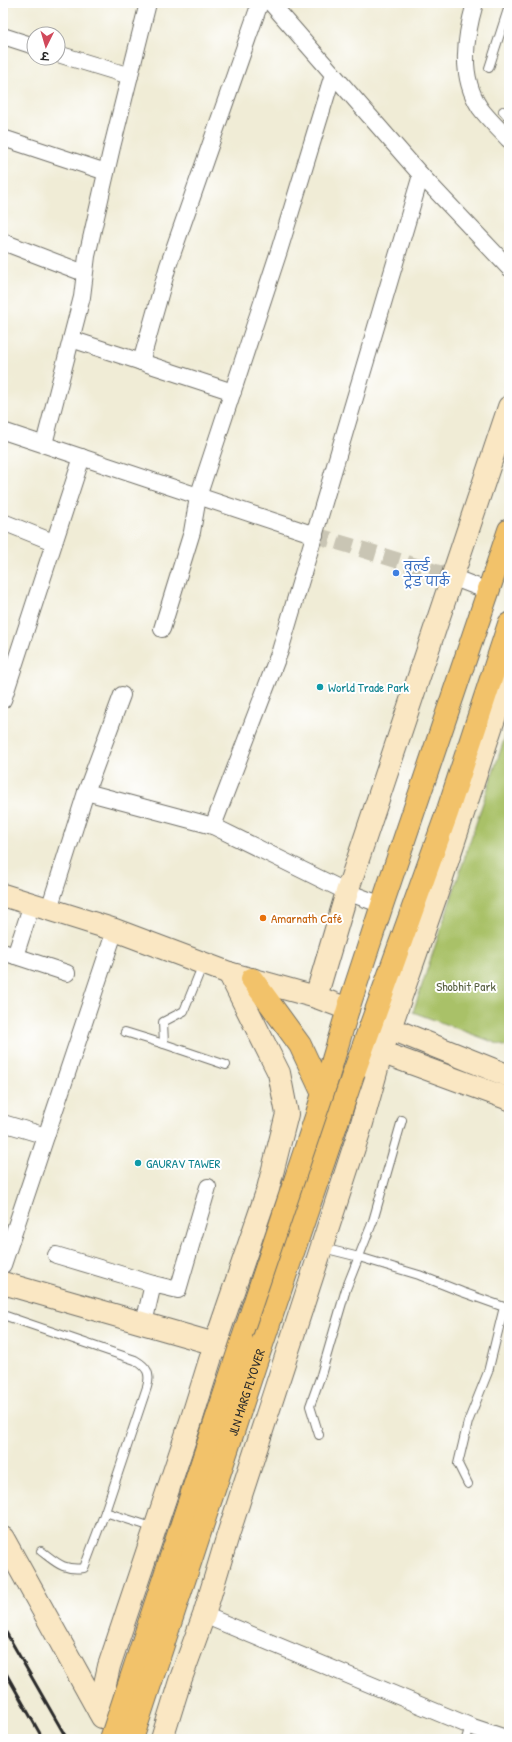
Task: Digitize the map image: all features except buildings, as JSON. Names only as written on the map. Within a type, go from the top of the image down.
[{"type":"main road","name":"JLN MARG FLYOVER","points":[[111,1739],[316,1118],[348,1009],[382,905],[509,530]]},
{"type":"main road","name":"JLN MARG FLYOVER","points":[[132,1739],[255,1365],[354,1072],[372,1050],[381,1025],[447,814],[509,624]]},
{"type":"main road","points":[[252,979],[300,1045],[323,1094]]},
{"type":"street","points":[[44,444],[82,297],[84,273],[106,172],[148,3]]},
{"type":"street","points":[[141,362],[168,266],[260,3]]},
{"type":"street","points":[[271,3],[421,175],[509,268]]},
{"type":"street","points":[[475,3],[465,65],[469,87],[480,108],[509,140]]},
{"type":"street","points":[[3,36],[26,43]]},
{"type":"street","points":[[66,56],[130,76]]},
{"type":"street","points":[[162,629],[192,532],[198,497],[280,251],[333,74]]},
{"type":"street","points":[[3,138],[106,172]]},
{"type":"street","points":[[213,826],[280,651],[421,175]]},
{"type":"street","points":[[3,242],[84,273]]},
{"type":"street","points":[[71,338],[233,392]]},
{"type":"street","points":[[316,997],[347,892],[509,407]]},
{"type":"street","points":[[3,431],[315,535]]},
{"type":"street","points":[[3,700],[8,667],[82,457]]},
{"type":"street","points":[[3,522],[53,542]]},
{"type":"street","points":[[452,577],[488,591]]},
{"type":"street","points":[[509,673],[381,1025],[509,1076]]},
{"type":"street","points":[[67,973],[9,954],[41,907],[122,695]]},
{"type":"street","points":[[86,792],[213,826],[347,892],[382,905]]},
{"type":"street","points":[[3,895],[115,930],[229,973],[316,997],[348,1009]]},
{"type":"street","points":[[3,1265],[115,930]]},
{"type":"street","points":[[99,1711],[109,1666],[156,1528],[215,1344],[268,1189],[287,1114],[279,1074],[229,973]]},
{"type":"street","points":[[162,1739],[180,1680],[204,1615],[228,1535],[362,1123],[372,1050],[509,1099]]},
{"type":"street","points":[[3,1123],[46,1136]]},
{"type":"street","points":[[56,1255],[178,1290],[208,1188]]},
{"type":"street","points":[[3,1283],[284,1363]]},
{"type":"street","points":[[144,1323],[153,1284]]},
{"type":"street","points":[[3,1538],[114,1739]]},
{"type":"street","points":[[204,1615],[468,1732],[509,1739]]},
{"type":"lane","points":[[489,68],[509,6]]},
{"type":"lane","points":[[503,111],[509,118]]},
{"type":"lane","points":[[164,1044],[163,1022],[184,1012],[203,963]]},
{"type":"lane","points":[[125,1032],[226,1065]]},
{"type":"lane","points":[[319,1435],[310,1406],[321,1375],[346,1289],[373,1221],[402,1120]]},
{"type":"lane","points":[[322,1248],[359,1257],[419,1275],[504,1307],[488,1372],[468,1422],[458,1464],[468,1484]]},
{"type":"lane","points":[[3,1315],[135,1360],[145,1366],[149,1373],[147,1387],[105,1512],[84,1568],[72,1570],[63,1567],[41,1551]]},
{"type":"lane","points":[[105,1512],[156,1528]]},
{"type":"green space","name":"Shobhit Park","points":[[509,725],[509,1048],[413,1012]]},
{"type":"tunnel","points":[[315,535],[452,577]]},
{"type":"railway","points":[[3,1627],[67,1739]]},
{"type":"railway","points":[[3,1668],[43,1739]]},
{"type":"place","name":"वर्ल्ड ट्रेड पार्क","points":[[396,573]]},
{"type":"place","name":"World Trade Park","points":[[320,687]]},
{"type":"place","name":"Amarnath Café","points":[[263,918]]},
{"type":"place","name":"GAURAV TAWER","points":[[138,1163]]}]
